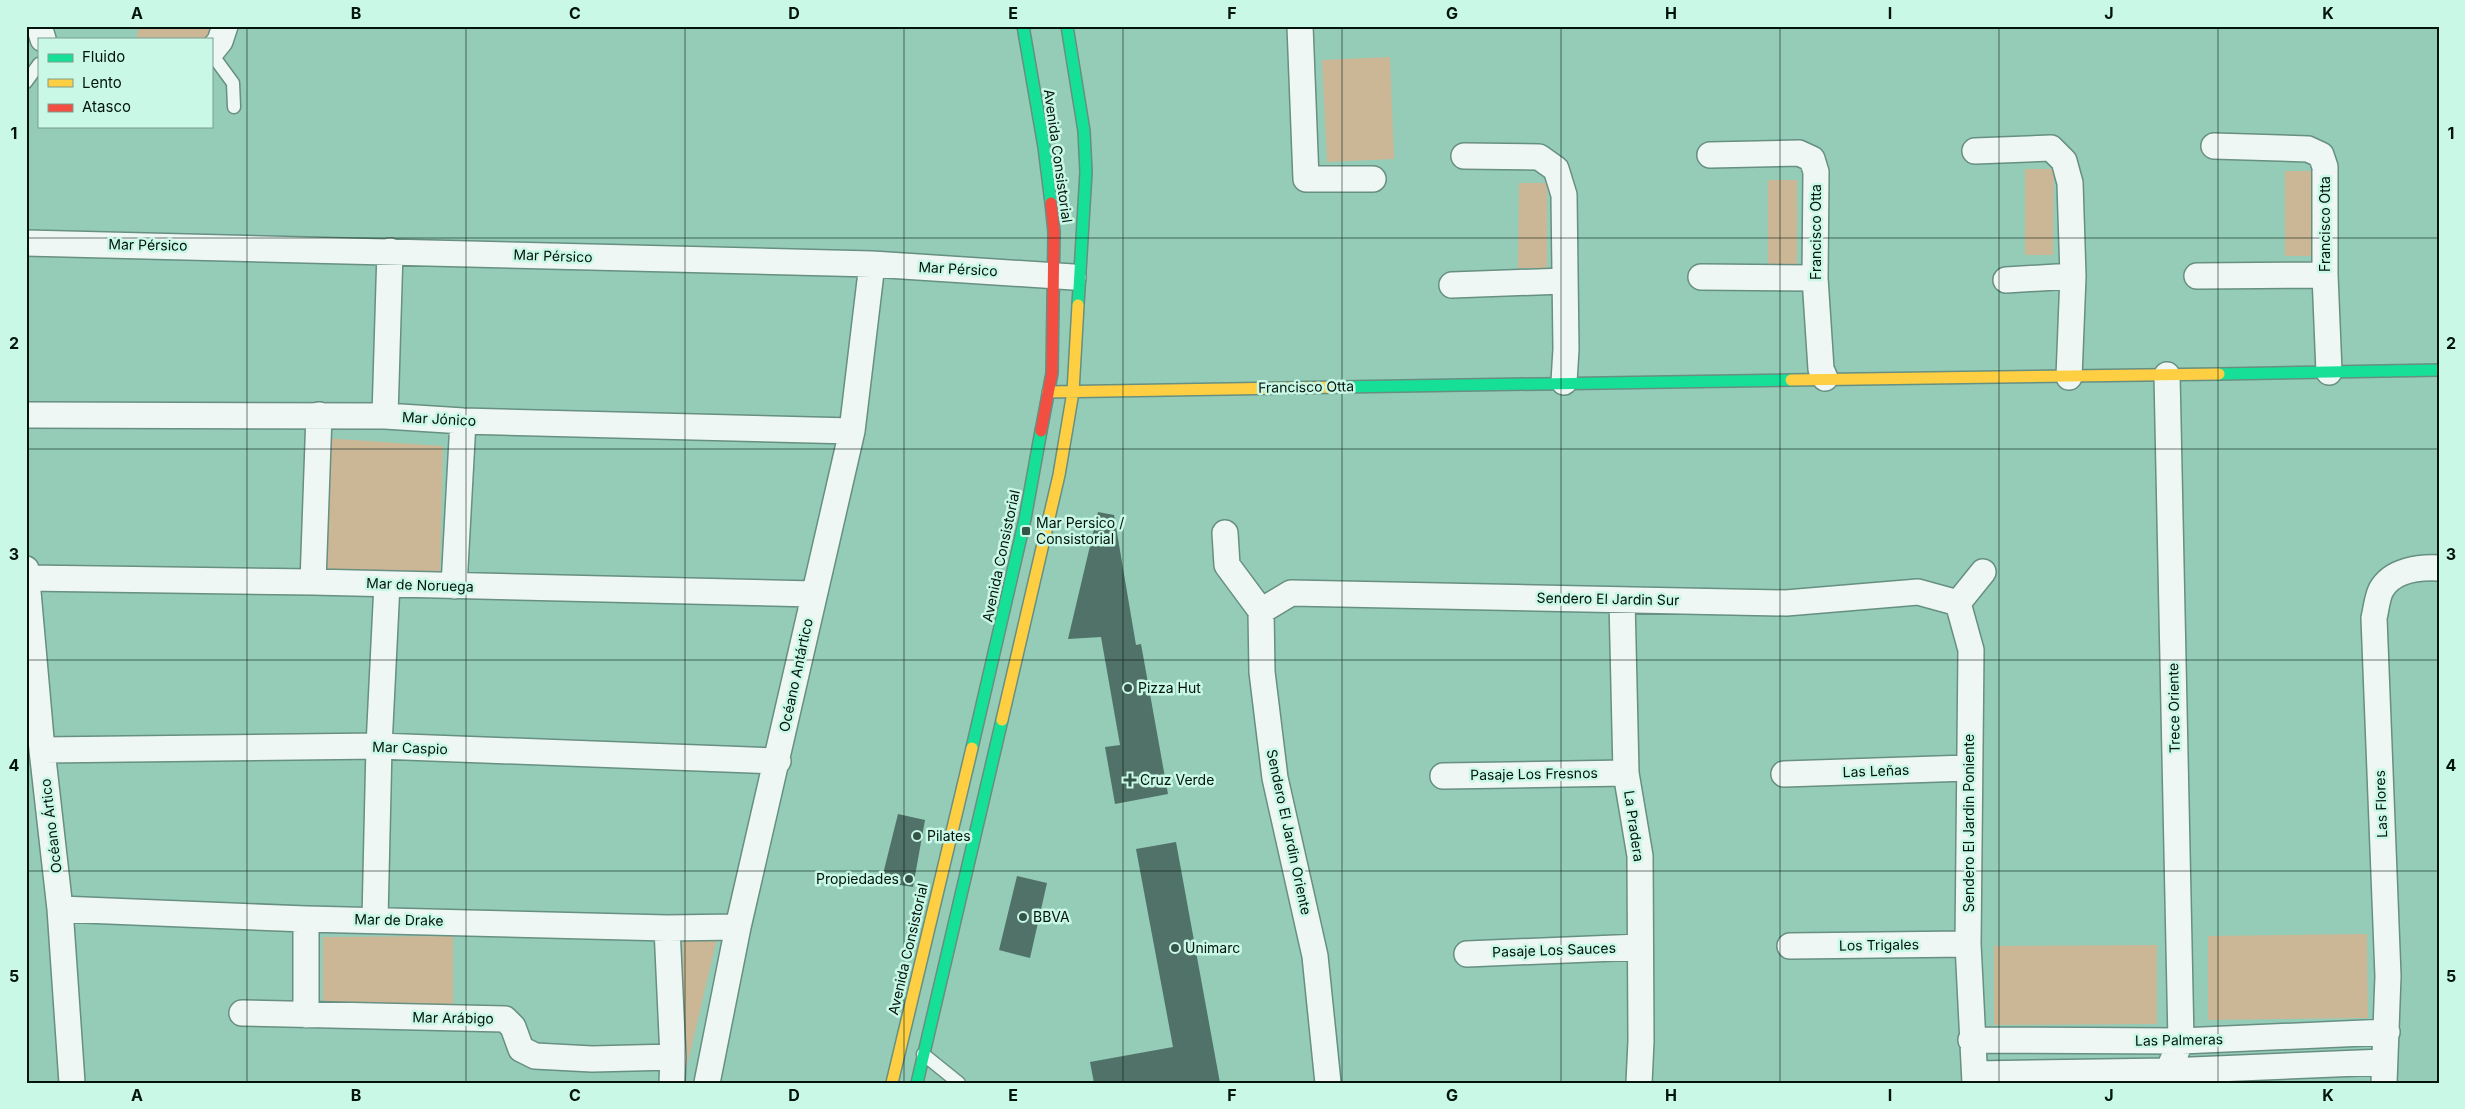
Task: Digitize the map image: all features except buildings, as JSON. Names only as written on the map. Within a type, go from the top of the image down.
[{"type":"main road","name":"Avenida Consistorial","points":[[892,1083],[1008,594],[1052,373],[1054,276],[1050,188],[1023,26]]},
{"type":"main road","name":"Avenida Consistorial","points":[[917,1083],[1059,475],[1073,392],[1086,164],[1084,131],[1067,26]]},
{"type":"main road","name":"Francisco Otta","points":[[1048,392],[1564,382],[2069,377],[2439,370]]},
{"type":"street","points":[[39,26],[43,38]]},
{"type":"street","points":[[212,51],[220,41],[225,26]]},
{"type":"street","points":[[1300,26],[1306,179],[1373,179]]},
{"type":"street","name":"Francisco Otta","points":[[2214,146],[2308,148],[2321,155],[2324,167],[2325,274],[2329,372]]},
{"type":"street","points":[[1975,150],[2051,148],[2064,161],[2070,183],[2073,276],[2069,377]]},
{"type":"street","name":"Francisco Otta","points":[[1710,155],[1799,153],[1812,159],[1816,172],[1815,278],[1821,368],[1825,378]]},
{"type":"street","points":[[1464,156],[1539,157],[1556,169],[1564,195],[1566,349],[1564,382]]},
{"type":"street","name":"Mar Pérsico","points":[[26,243],[872,264],[1079,278]]},
{"type":"street","points":[[385,416],[390,251]]},
{"type":"street","name":"Océano Antártico","points":[[707,1083],[738,927],[778,761],[852,431],[872,264]]},
{"type":"street","points":[[2197,276],[2325,274]]},
{"type":"street","points":[[1701,276],[1815,278]]},
{"type":"street","points":[[2006,280],[2073,276]]},
{"type":"street","points":[[1452,285],[1564,281]]},
{"type":"street","name":"Trece Oriente","points":[[2167,375],[2181,1041],[2195,1076]]},
{"type":"street","name":"Mar Jónico","points":[[26,415],[385,416],[463,422],[852,431]]},
{"type":"street","points":[[312,582],[318,415]]},
{"type":"street","points":[[454,586],[463,422]]},
{"type":"street","points":[[1225,533],[1227,565],[1262,611]]},
{"type":"street","name":"Las Flores","points":[[2384,1072],[2388,976],[2374,618],[2382,590],[2400,573],[2424,568],[2439,568]]},
{"type":"street","points":[[1958,603],[1982,572]]},
{"type":"street","name":"Mar de Noruega","points":[[27,573],[454,586],[814,594]]},
{"type":"street","name":"Océano Ártico","points":[[27,573],[42,750],[60,909],[72,1083]]},
{"type":"street","points":[[375,919],[379,746],[388,584]]},
{"type":"street","name":"Sendero El Jardin Sur","points":[[1262,611],[1291,593],[1786,603],[1918,592],[1958,603]]},
{"type":"street","name":"La Pradera","points":[[1622,600],[1626,773],[1640,856],[1639,1083]]},
{"type":"street","name":"Sendero El Jardin Poniente","points":[[1958,603],[1971,650],[1968,768],[1968,944],[1971,1040],[1975,1078]]},
{"type":"street","name":"Sendero El Jardin Oriente","points":[[1262,611],[1262,672],[1275,778],[1315,956],[1328,1083]]},
{"type":"street","name":"Mar Caspio","points":[[42,750],[379,746],[778,761]]},
{"type":"street","name":"Las Leñas","points":[[1784,774],[1968,768]]},
{"type":"street","name":"Pasaje Los Fresnos","points":[[1443,776],[1626,773]]},
{"type":"street","name":"Mar de Drake","points":[[60,909],[306,919],[375,919],[667,928],[738,927]]},
{"type":"street","points":[[306,919],[306,1015]]},
{"type":"street","points":[[667,928],[673,1057],[672,1083]]},
{"type":"street","name":"Los Trigales","points":[[1790,946],[1968,944]]},
{"type":"street","name":"Pasaje Los Sauces","points":[[1468,954],[1640,947]]},
{"type":"street","name":"Mar Arábigo","points":[[242,1013],[505,1019],[513,1027],[521,1049],[535,1056],[592,1059],[673,1057]]},
{"type":"street","name":"Las Palmeras","points":[[1971,1040],[2181,1041],[2387,1032]]},
{"type":"street","name":"Trece Oriente","points":[[2168,1077],[2181,1041]]},
{"type":"street","name":"Las Palmeras","points":[[1975,1078],[2168,1077],[2384,1072]]},
{"type":"lane","points":[[212,53],[233,83],[234,107]]},
{"type":"lane","points":[[26,82],[38,65]]},
{"type":"lane","points":[[923,1054],[959,1083]]},
{"type":"shaded area","points":[[138,26],[213,26],[207,38],[137,38]]},
{"type":"shaded area","points":[[1390,57],[1394,159],[1327,162],[1322,60]]},
{"type":"shaded area","points":[[2025,169],[2054,169],[2053,255],[2025,255]]},
{"type":"shaded area","points":[[2285,171],[2313,171],[2313,256],[2285,256]]},
{"type":"shaded area","points":[[1768,180],[1797,180],[1797,265],[1768,265]]},
{"type":"shaded area","points":[[1519,183],[1547,183],[1547,268],[1518,268]]},
{"type":"shaded area","points":[[323,438],[443,446],[440,574],[314,571]]},
{"type":"shaded area","points":[[2367,934],[2368,1018],[2208,1020],[2208,936]]},
{"type":"shaded area","points":[[453,936],[453,1006],[323,1006],[323,937]]},
{"type":"shaded area","points":[[717,938],[683,1083],[683,941]]},
{"type":"shaded area","points":[[2157,945],[2157,1024],[1994,1025],[1994,946]]},
{"type":"traffic: fast","points":[[1023,26],[1044,147],[1051,203]]},
{"type":"traffic: fast","points":[[1067,26],[1084,131],[1086,172],[1078,305]]},
{"type":"traffic: fast","points":[[2219,374],[2439,370]]},
{"type":"traffic: fast","points":[[1339,387],[1791,380]]},
{"type":"traffic: fast","points":[[972,748],[1025,519],[1041,431]]},
{"type":"traffic: fast","points":[[917,1083],[1002,720]]},
{"type":"traffic: slow","points":[[1002,720],[1059,475],[1073,392],[1078,305]]},
{"type":"traffic: slow","points":[[1791,380],[2219,374]]},
{"type":"traffic: slow","points":[[1048,392],[1339,387]]},
{"type":"traffic: slow","points":[[892,1083],[972,748]]},
{"type":"traffic: jam","points":[[1041,431],[1052,373],[1054,232],[1051,203]]},
{"type":"place","name":"Mar Persico / Consistorial","points":[[1026,531]]},
{"type":"place","name":"Pizza Hut","points":[[1128,688]]},
{"type":"place","name":"Cruz Verde","points":[[1130,780]]},
{"type":"place","name":"Pilates","points":[[917,836]]},
{"type":"place","name":"Propiedades","points":[[909,879]]},
{"type":"place","name":"BBVA","points":[[1023,917]]},
{"type":"place","name":"Unimarc","points":[[1175,948]]}]
